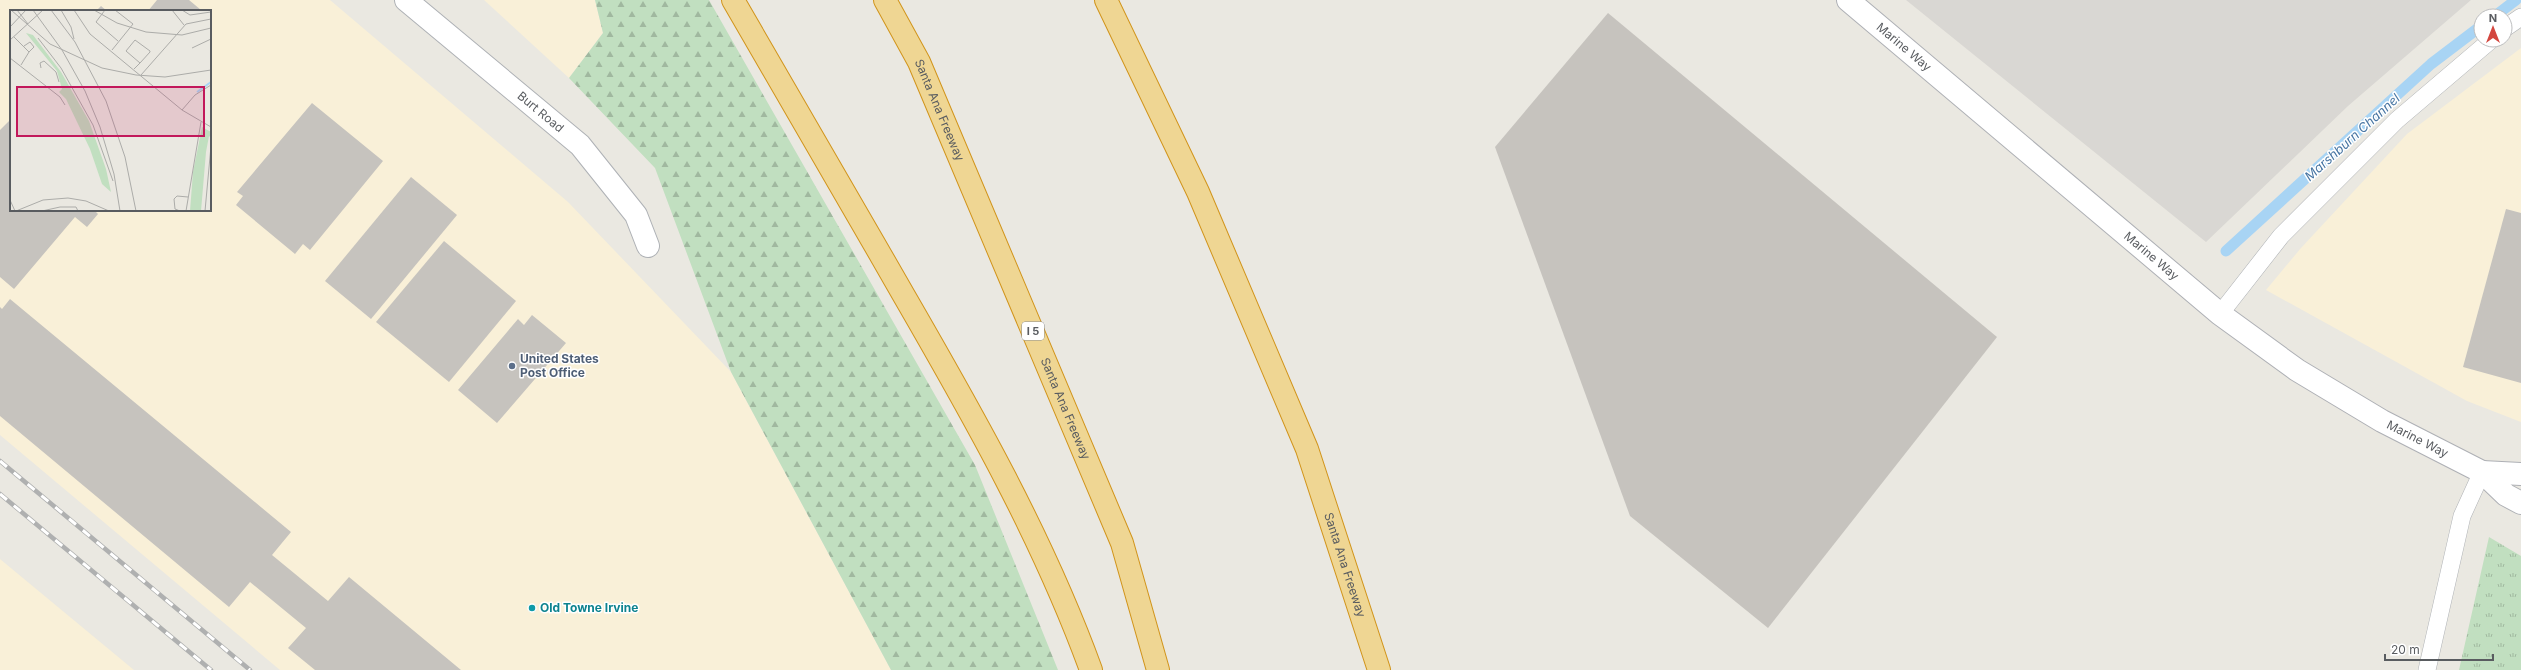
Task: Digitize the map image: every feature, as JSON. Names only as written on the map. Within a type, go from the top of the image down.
[{"type":"highway","points":[[734,0],[946,368],[1018,502],[1076,630],[1091,670]]},
{"type":"highway","name":"Santa Ana Freeway","points":[[885,0],[919,62],[1122,543],[1158,670]]},
{"type":"highway","name":"Santa Ana Freeway","points":[[1106,0],[1198,192],[1307,449],[1379,670]]},
{"type":"main road","name":"Burt Road","points":[[406,0],[580,145],[636,215],[648,246]]},
{"type":"main road","name":"Marine Way","points":[[1848,0],[2220,314],[2304,374],[2382,421],[2482,472],[2506,495],[2521,503]]},
{"type":"main road","name":"Marine Way","points":[[2482,472],[2521,474]]},
{"type":"lane","points":[[2220,314],[2287,231],[2397,120],[2482,48]]},
{"type":"lane","points":[[2427,670],[2462,516],[2482,472]]},
{"type":"shaded area","points":[[0,0],[330,0],[568,202],[731,372],[891,670],[280,670],[0,435]]},
{"type":"shaded area","points":[[484,0],[595,0],[603,33],[569,78]]},
{"type":"shaded area","points":[[1906,0],[2471,0],[2348,106],[2206,242]]},
{"type":"shaded area","points":[[2521,48],[2521,422],[2467,401],[2266,290],[2301,248],[2407,134]]},
{"type":"shaded area","points":[[0,559],[134,670],[0,670]]},
{"type":"green space","points":[[595,0],[709,0],[975,465],[1058,670],[891,670],[731,372],[655,168],[569,78],[603,33]]},
{"type":"green space","points":[[2489,537],[2521,556],[2521,670],[2459,670]]},
{"type":"building","points":[[157,0],[189,0],[201,10],[149,10]]},
{"type":"building","points":[[101,6],[106,10],[97,10]]},
{"type":"building","points":[[1608,13],[1997,337],[1768,628],[1630,516],[1495,147]]},
{"type":"building","points":[[312,103],[383,161],[310,250],[303,244],[295,254],[236,205],[243,196],[237,192]]},
{"type":"building","points":[[10,120],[10,211],[95,211],[98,214],[87,227],[75,217],[14,289],[0,277],[0,130]]},
{"type":"building","points":[[411,177],[457,215],[371,319],[325,281]]},
{"type":"building","points":[[2506,209],[2521,213],[2521,383],[2463,367]]},
{"type":"building","points":[[444,241],[516,301],[449,382],[376,322]]},
{"type":"building","points":[[10,299],[291,532],[272,555],[328,601],[349,577],[461,670],[315,670],[288,648],[306,628],[250,582],[229,607],[0,416],[0,307],[2,309]]},
{"type":"building","name":"United States Post Office","points":[[532,315],[566,343],[497,423],[458,390],[518,319],[524,325]]},
{"type":"waterway","name":"Marshburn Channel","points":[[2506,8],[2516,0]]},
{"type":"waterway","name":"Marshburn Channel","points":[[2226,251],[2431,64],[2473,32]]},
{"type":"railway","points":[[0,461],[250,670]]},
{"type":"railway","points":[[0,494],[211,670]]},
{"type":"place","name":"United States Post Office","points":[[512,366]]},
{"type":"place","name":"Old Towne Irvine","points":[[532,608]]}]
